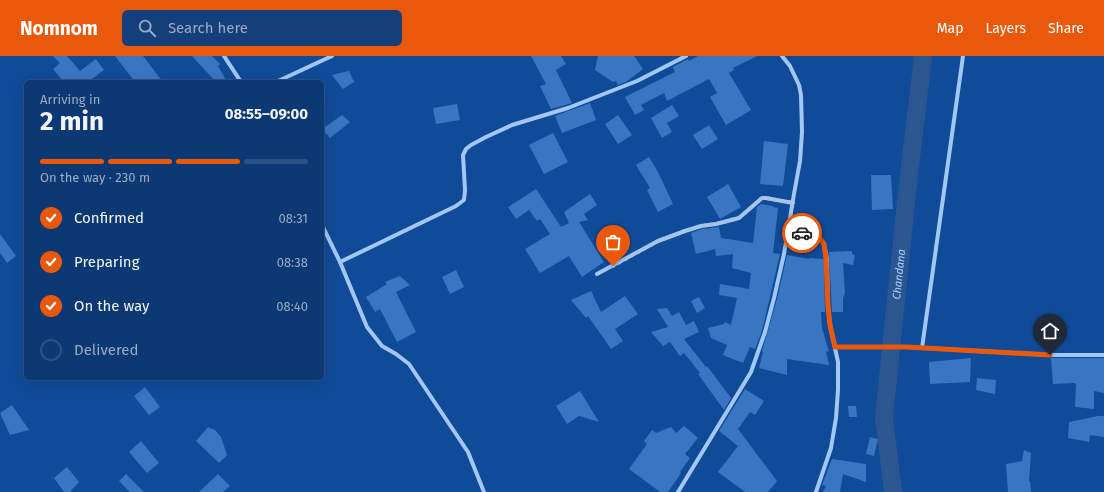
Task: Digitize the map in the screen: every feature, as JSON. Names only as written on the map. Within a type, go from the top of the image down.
[{"type":"street","points":[[224,56],[240,80]]},
{"type":"street","points":[[280,80],[332,56]]},
{"type":"street","points":[[340,262],[456,206],[464,200],[465,190],[463,155],[466,149],[471,145],[512,125],[568,108],[637,81],[686,56]]},
{"type":"street","points":[[678,492],[751,372],[765,332],[774,298],[793,203],[800,161],[802,132],[801,95],[795,75],[782,56]]},
{"type":"street","points":[[922,348],[963,56]]},
{"type":"street","points":[[597,274],[658,241],[701,226],[739,218],[762,198],[793,203]]},
{"type":"street","points":[[324,229],[340,262],[367,327],[382,346],[409,364],[468,452],[484,492]]},
{"type":"street","points":[[788,230],[818,236],[824,244],[830,325],[838,362],[836,418],[831,448],[816,492]]},
{"type":"street","points":[[835,347],[907,347],[1050,355],[1104,356]]},
{"type":"building","points":[[53,56],[67,56],[80,71],[96,59],[104,70],[91,80],[62,80],[53,69],[60,63]]},
{"type":"building","points":[[115,56],[143,56],[161,80],[133,80]]},
{"type":"building","points":[[192,56],[212,56],[220,64],[218,66],[226,80],[214,80]]},
{"type":"building","points":[[531,56],[561,56],[566,64],[556,70],[572,103],[551,109],[540,86],[546,84]]},
{"type":"building","points":[[598,56],[634,56],[643,69],[626,82],[618,85],[616,81],[613,82],[595,70]]},
{"type":"building","points":[[698,56],[757,56],[733,68],[734,70],[729,73],[751,110],[726,125],[710,97],[717,93],[709,79],[667,101],[664,93],[641,105],[644,110],[635,115],[625,97],[675,72],[673,67],[688,59],[689,61]]},
{"type":"building","points":[[349,71],[354,82],[343,89],[332,75]]},
{"type":"building","points":[[590,103],[596,120],[562,133],[555,116]]},
{"type":"building","points":[[457,104],[460,120],[436,124],[433,108]]},
{"type":"building","points":[[672,105],[679,116],[667,123],[672,132],[662,138],[651,118]]},
{"type":"building","points":[[342,115],[350,122],[330,138],[324,131],[324,128]]},
{"type":"building","points":[[618,115],[632,135],[618,144],[605,124]]},
{"type":"building","points":[[709,125],[718,139],[702,149],[693,135]]},
{"type":"building","points":[[553,133],[568,162],[544,174],[529,145]]},
{"type":"building","points":[[764,141],[788,144],[783,186],[760,184]]},
{"type":"building","points":[[649,157],[673,204],[658,212],[647,190],[650,188],[636,165]]},
{"type":"building","points":[[871,175],[891,175],[893,209],[872,210]]},
{"type":"building","points":[[728,184],[741,207],[720,219],[707,197]]},
{"type":"building","points":[[536,189],[561,227],[569,223],[564,212],[590,194],[597,205],[584,214],[588,220],[579,222],[604,262],[582,277],[569,256],[540,273],[525,249],[550,234],[540,219],[537,221],[529,210],[516,219],[508,207]]},
{"type":"building","points":[[761,204],[778,208],[773,253],[780,254],[762,331],[755,349],[750,347],[743,363],[723,355],[727,345],[711,338],[708,328],[724,324],[725,322],[731,325],[737,298],[719,295],[720,284],[749,289],[751,273],[732,268],[733,254],[716,256],[715,249],[696,254],[691,233],[702,229],[719,227],[721,238],[753,243],[757,207]]},
{"type":"building","points":[[0,234],[16,256],[7,263],[0,253]]},
{"type":"building","points":[[852,251],[852,254],[855,255],[853,265],[843,263],[845,293],[843,298],[843,312],[832,312],[829,252]]},
{"type":"building","points":[[787,255],[809,259],[824,259],[825,312],[821,312],[822,328],[829,352],[826,351],[829,365],[787,359],[787,375],[759,368]]},
{"type":"building","points":[[456,270],[464,287],[450,294],[442,277]]},
{"type":"building","points":[[400,276],[410,285],[396,292],[416,332],[397,342],[380,309],[375,312],[366,297],[387,284],[385,282]]},
{"type":"building","points":[[591,291],[601,312],[625,296],[638,314],[615,329],[623,341],[611,349],[588,316],[586,318],[571,300]]},
{"type":"building","points":[[699,297],[705,308],[697,313],[691,301]]},
{"type":"building","points":[[667,308],[672,316],[679,312],[686,325],[694,321],[699,332],[684,339],[731,398],[724,410],[698,374],[700,373],[684,353],[680,356],[670,342],[663,346],[651,332],[668,327],[657,309]]},
{"type":"building","points":[[971,358],[970,382],[930,384],[929,362]]},
{"type":"building","points":[[1051,358],[1104,358],[1104,393],[1094,391],[1094,409],[1075,407],[1075,383],[1053,384]]},
{"type":"building","points":[[977,378],[996,380],[995,394],[976,390]]},
{"type":"building","points":[[145,387],[160,407],[149,415],[134,396]]},
{"type":"building","points":[[745,389],[764,401],[755,415],[750,412],[738,429],[777,481],[768,492],[745,492],[718,472],[738,446],[719,431]]},
{"type":"building","points":[[580,391],[599,422],[579,416],[567,424],[556,406]]},
{"type":"building","points":[[12,405],[29,430],[10,435],[0,413]]},
{"type":"building","points":[[848,406],[856,406],[857,417],[849,417]]},
{"type":"building","points":[[1104,416],[1104,437],[1090,435],[1089,442],[1068,438],[1069,422]]},
{"type":"building","points":[[684,426],[698,438],[685,454],[690,458],[668,492],[660,492],[629,469],[647,444],[644,441],[652,430],[656,433],[671,427],[676,433]]},
{"type":"building","points":[[208,427],[215,430],[221,437],[227,455],[219,463],[196,441]]},
{"type":"building","points":[[870,437],[878,439],[874,456],[866,454]]},
{"type":"building","points":[[141,441],[159,463],[147,473],[129,452]]},
{"type":"building","points":[[1024,450],[1031,453],[1029,481],[1031,492],[1008,492],[1006,464],[1022,461]]},
{"type":"building","points":[[832,459],[866,464],[866,482],[843,474],[840,492],[823,492],[826,486],[822,485]]},
{"type":"building","points":[[67,467],[79,482],[70,492],[64,492],[54,478]]},
{"type":"building","points":[[126,474],[144,492],[130,492],[119,481]]},
{"type":"building","points":[[218,474],[230,486],[223,492],[199,492]]},
{"type":"waterway","name":"Chandana","points":[[893,492],[884,417],[923,56]]},
{"type":"way so far","points":[[613,266],[658,241],[701,226],[739,218],[762,198],[793,203],[788,230],[802,233]]},
{"type":"route","points":[[802,233],[818,236],[824,244],[830,325],[835,347],[907,347],[1050,355]]}]
